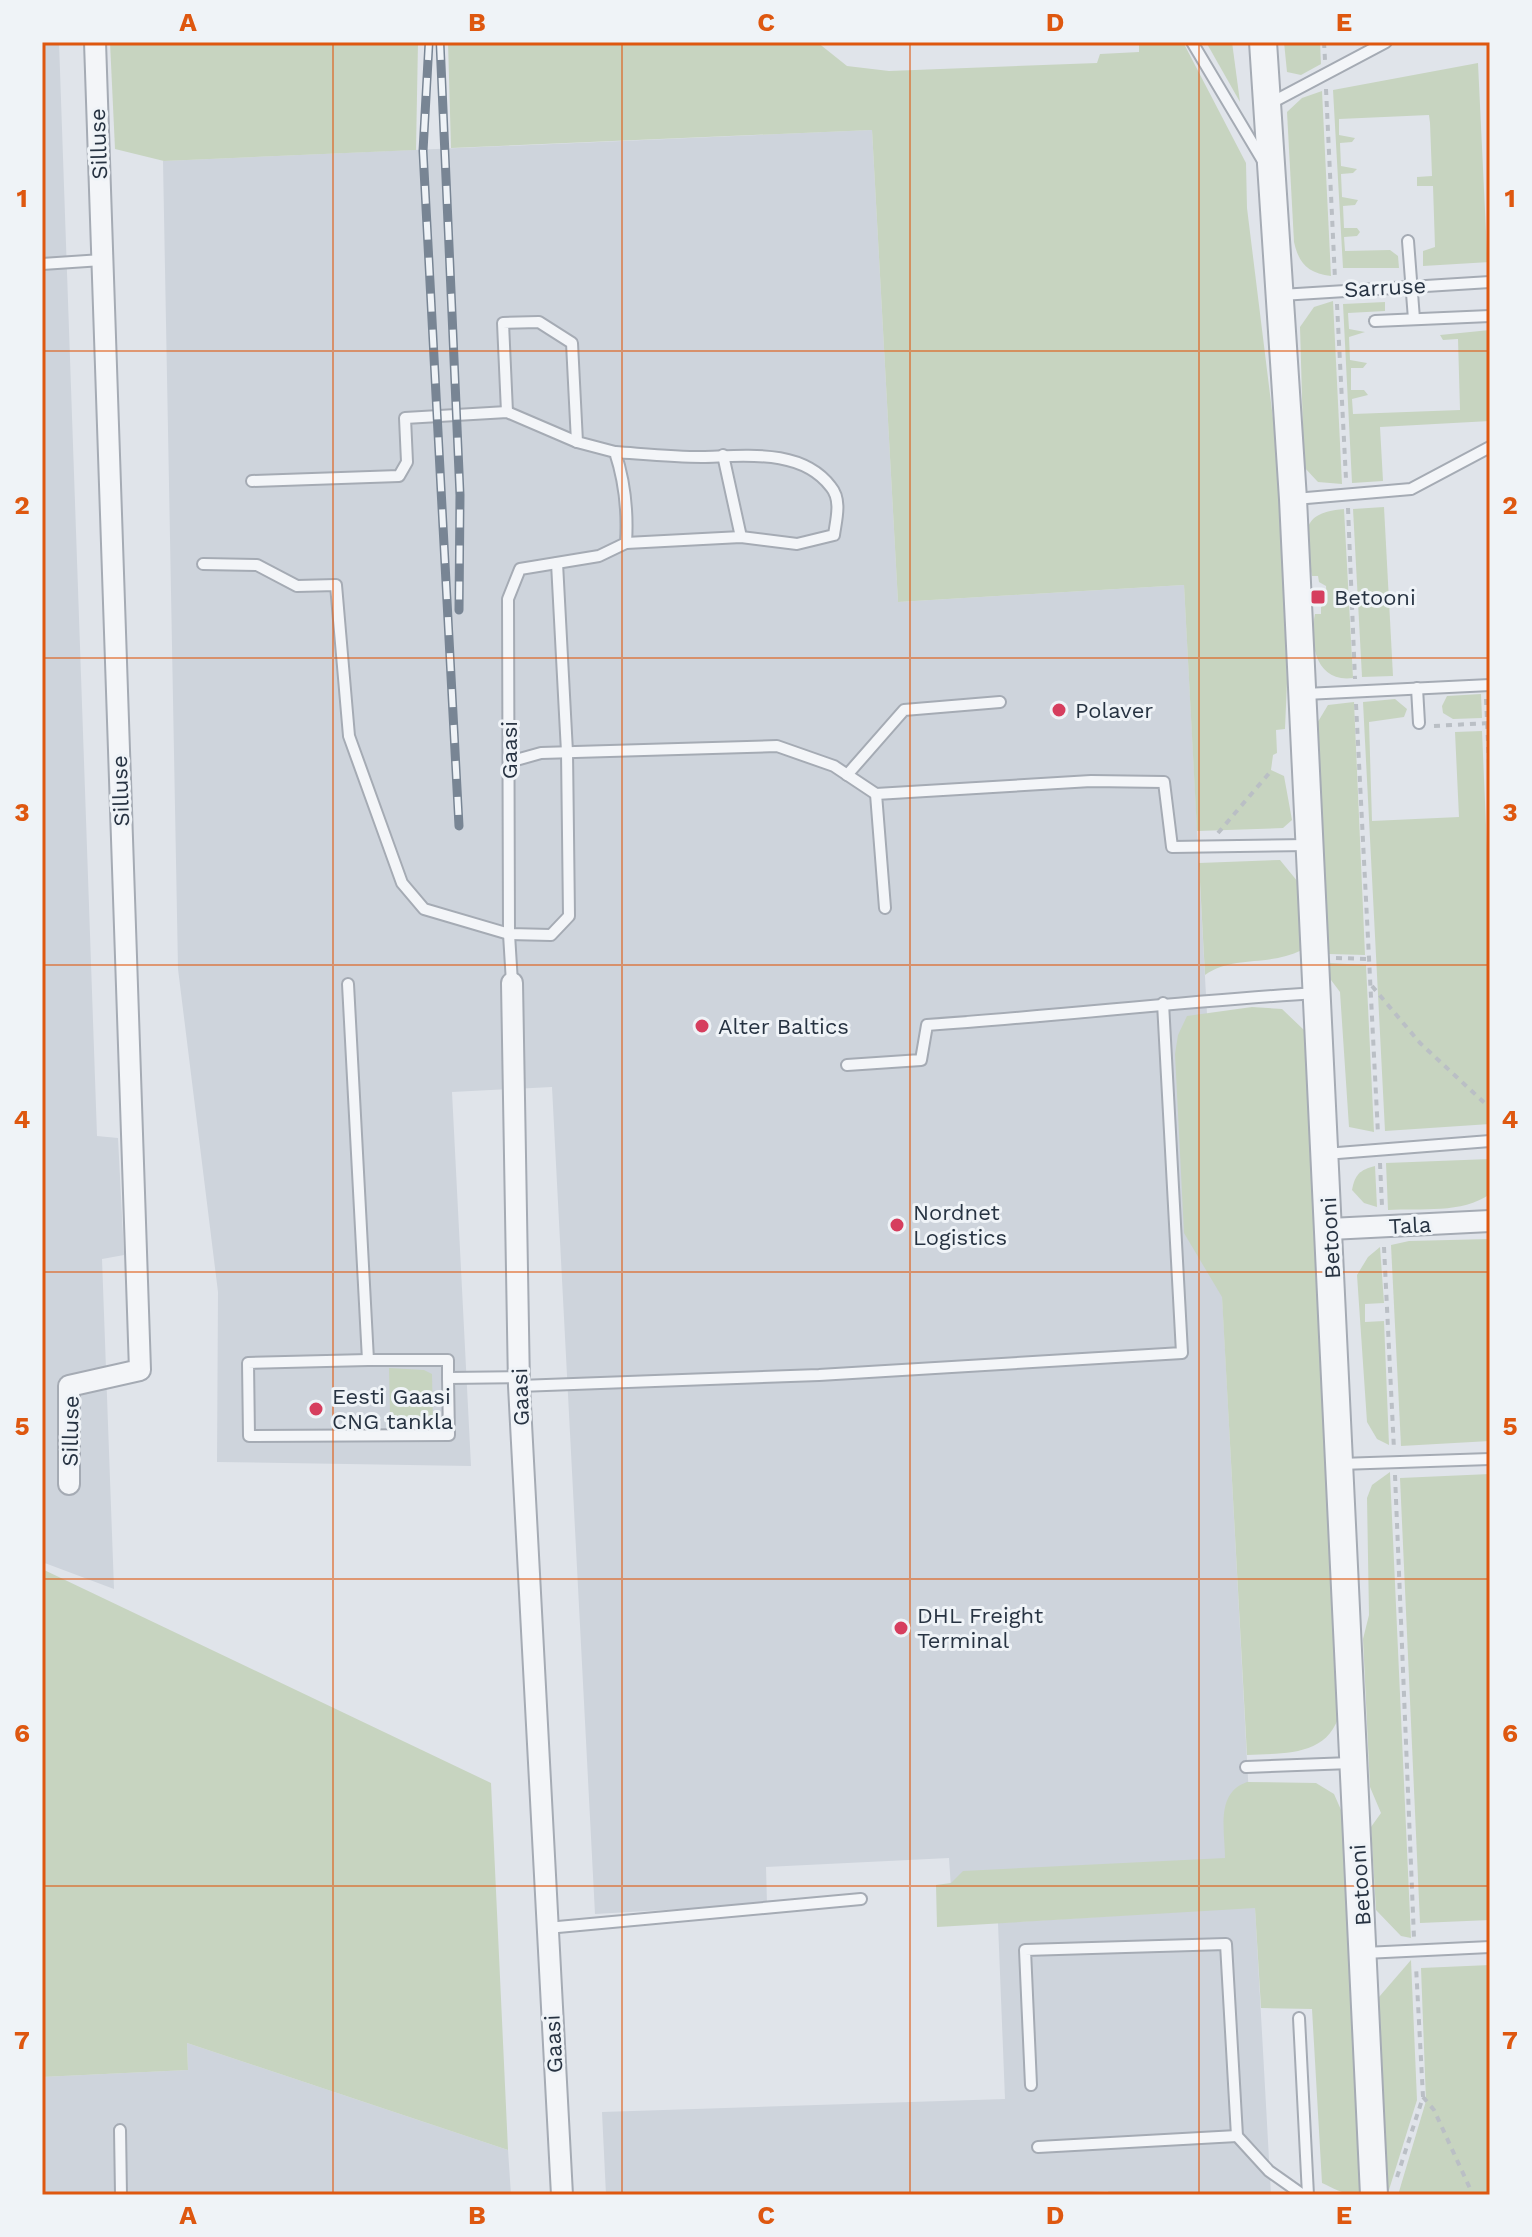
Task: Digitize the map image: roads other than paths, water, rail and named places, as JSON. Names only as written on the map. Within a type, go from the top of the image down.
[{"type":"street","name":"Silluse","points":[[69,1484],[69,1386],[140,1370],[95,42]]},
{"type":"street","name":"Betooni","points":[[1263,42],[1281,295],[1317,958],[1374,2195]]},
{"type":"street","name":"Gaasi","points":[[512,983],[519,1382],[562,2195]]},
{"type":"street","name":"Tala","points":[[1330,1229],[1490,1221]]},
{"type":"lane","points":[[1192,42],[1273,178]]},
{"type":"lane","points":[[1268,105],[1386,42]]},
{"type":"lane","points":[[1408,241],[1409,286],[1414,319]]},
{"type":"lane","points":[[42,264],[102,260]]},
{"type":"lane","name":"Sarruse","points":[[1281,295],[1336,289],[1490,282]]},
{"type":"lane","points":[[1375,321],[1490,316]]},
{"type":"lane","points":[[507,412],[503,323],[539,322],[572,343],[577,442]]},
{"type":"lane","points":[[203,564],[257,565],[297,586],[336,585],[349,736],[402,883],[424,909],[509,934],[551,935],[569,916],[567,752],[557,563],[599,556],[626,543],[741,537],[797,544],[834,535],[838,508],[833,488],[815,473],[788,460],[748,454],[615,452],[577,442],[507,412],[405,418],[407,462],[399,476],[252,481]]},
{"type":"lane","points":[[1293,499],[1411,489],[1490,447]]},
{"type":"lane","points":[[615,452],[622,474],[628,516],[626,543]]},
{"type":"lane","points":[[723,455],[741,537]]},
{"type":"lane","name":"Gaasi","points":[[512,983],[509,934],[508,599],[520,569],[557,563]]},
{"type":"lane","points":[[1303,694],[1488,685]]},
{"type":"lane","points":[[1417,688],[1423,724]]},
{"type":"lane","points":[[847,775],[904,710],[1000,702]]},
{"type":"lane","points":[[509,762],[541,753],[777,746],[834,766],[876,794],[1091,781],[1164,782],[1172,847],[1310,845]]},
{"type":"lane","points":[[876,794],[885,908]]},
{"type":"lane","points":[[348,984],[368,1360]]},
{"type":"lane","points":[[847,1065],[921,1060],[927,1025],[1102,1013],[1163,1003],[1318,993]]},
{"type":"lane","points":[[448,1378],[519,1382],[819,1375],[1182,1353],[1163,1003]]},
{"type":"lane","points":[[1325,1154],[1490,1141]]},
{"type":"lane","points":[[448,1360],[448,1378],[449,1435],[249,1436],[248,1363],[448,1360]]},
{"type":"lane","points":[[1340,1464],[1490,1459]]},
{"type":"lane","points":[[1246,1767],[1353,1763]]},
{"type":"lane","points":[[547,1928],[861,1899]]},
{"type":"lane","points":[[1031,2085],[1025,1950],[1226,1944],[1237,2136],[1269,2171],[1306,2195]]},
{"type":"lane","points":[[1364,1953],[1490,1947]]},
{"type":"lane","points":[[1299,2018],[1306,2195]]},
{"type":"lane","points":[[120,2130],[121,2195]]},
{"type":"lane","points":[[1038,2147],[1237,2136]]},
{"type":"railway","points":[[429,42],[423,151],[459,826]]},
{"type":"railway","points":[[440,42],[460,495],[459,610]]},
{"type":"place","name":"Betooni","points":[[1318,597]]},
{"type":"place","name":"Polaver","points":[[1059,710]]},
{"type":"place","name":"Alter Baltics","points":[[702,1026]]},
{"type":"place","name":"Nordnet Logistics","points":[[897,1225]]},
{"type":"place","name":"Eesti Gaasi CNG tankla","points":[[316,1409]]},
{"type":"place","name":"DHL Freight Terminal","points":[[901,1628]]}]
